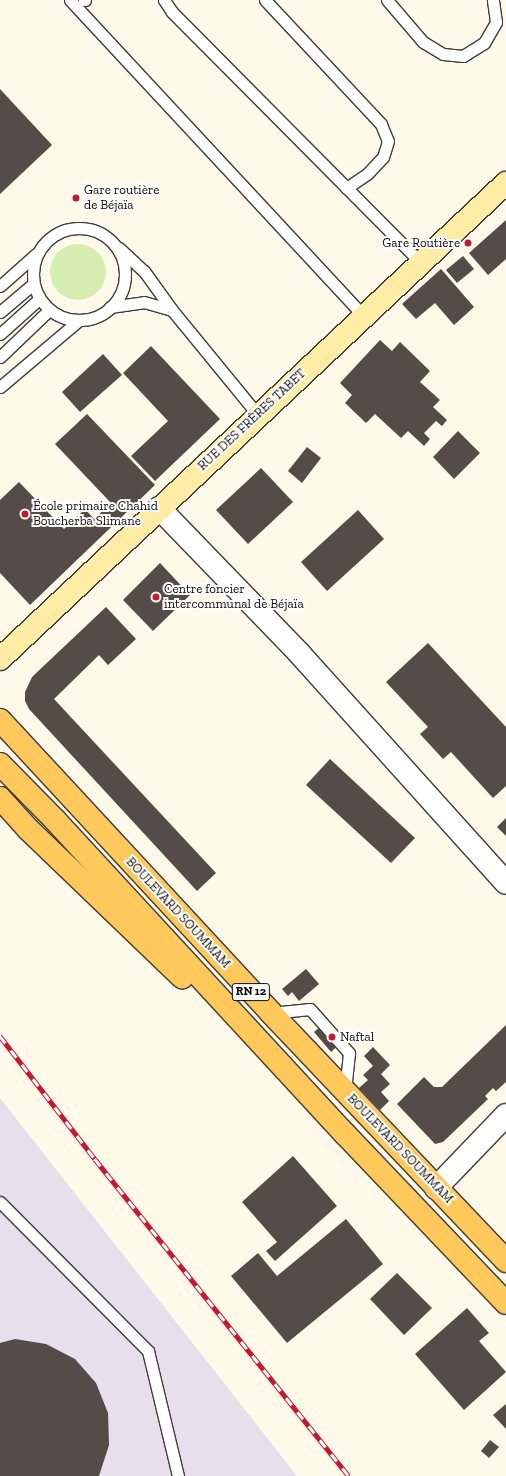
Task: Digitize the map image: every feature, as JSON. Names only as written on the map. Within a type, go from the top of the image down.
[{"type":"main road","name":"BOULEVARD SOUMMAM","points":[[0,720],[271,1013],[506,1261]]},
{"type":"main road","name":"BOULEVARD SOUMMAM","points":[[0,764],[56,820],[345,1134],[506,1303]]},
{"type":"main road","points":[[0,798],[28,829],[345,1134]]},
{"type":"street","name":"RUE DES FRÈRES TABET","points":[[0,659],[506,183]]},
{"type":"street","points":[[159,508],[299,653],[506,883]]},
{"type":"street","points":[[436,1188],[506,1115]]},
{"type":"lane","points":[[70,0],[364,316]]},
{"type":"lane","points":[[164,0],[178,17],[421,262]]},
{"type":"lane","points":[[265,0],[382,124],[388,141],[383,157],[367,174],[346,188]]},
{"type":"lane","points":[[387,0],[423,42],[443,54],[463,56],[484,42],[496,22],[493,0]]},
{"type":"lane","points":[[0,286],[37,253],[46,241],[59,232],[74,228],[90,229],[104,235],[144,271],[172,310],[258,415]]},
{"type":"lane","points":[[37,253],[32,268],[33,284],[39,299],[49,310],[63,318],[78,321],[94,318],[117,300],[123,287],[125,273],[118,246]]},
{"type":"lane","points":[[0,312],[33,284]]},
{"type":"lane","points":[[0,334],[39,299]]},
{"type":"lane","points":[[108,308],[122,304],[144,302],[172,310]]},
{"type":"lane","points":[[0,357],[49,310]]},
{"type":"lane","points":[[0,387],[78,321]]},
{"type":"lane","points":[[271,1013],[300,1010],[347,1063],[345,1091]]},
{"type":"lane","points":[[0,1202],[148,1351],[178,1476]]},
{"type":"shaded area","points":[[0,1098],[297,1476],[0,1476]]},
{"type":"green space","points":[[78,244],[89,246],[98,252],[104,261],[106,272],[104,283],[98,292],[89,298],[78,300],[67,298],[58,292],[52,283],[50,272],[52,261],[58,252],[67,246]]},
{"type":"building","points":[[0,89],[52,145],[0,194]]},
{"type":"building","points":[[506,220],[506,259],[488,275],[469,253]]},
{"type":"building","points":[[463,256],[474,269],[457,283],[446,270]]},
{"type":"building","points":[[441,269],[474,307],[454,325],[435,303],[416,319],[402,304]]},
{"type":"building","points":[[380,340],[392,351],[400,342],[430,371],[420,382],[440,400],[433,407],[447,420],[442,426],[436,421],[424,433],[430,439],[424,446],[408,431],[401,438],[375,414],[366,423],[345,403],[352,395],[340,383]]},
{"type":"building","points":[[151,346],[220,419],[155,481],[131,456],[168,421],[123,373]]},
{"type":"building","points":[[103,354],[122,375],[80,412],[62,392]]},
{"type":"building","name":"École primaire Chahid Boucherba Slimane","points":[[87,414],[155,485],[30,605],[0,573],[0,500],[19,482],[64,529],[85,509],[94,519],[111,503],[55,444]]},
{"type":"building","points":[[458,431],[480,453],[454,479],[433,457]]},
{"type":"building","points":[[307,447],[321,458],[302,483],[288,471]]},
{"type":"building","points":[[261,468],[293,502],[248,544],[216,510]]},
{"type":"building","points":[[358,510],[384,539],[327,591],[301,562]]},
{"type":"building","name":"Centre foncier intercommunal de Béjaïa","points":[[160,563],[190,595],[153,631],[123,600]]},
{"type":"building","points":[[106,607],[136,639],[108,665],[99,655],[54,699],[216,873],[197,891],[29,709],[25,701],[25,692],[32,677]]},
{"type":"building","points":[[428,643],[506,727],[506,786],[493,798],[451,752],[443,759],[420,734],[428,727],[386,682]]},
{"type":"building","points":[[330,759],[415,838],[391,863],[306,785]]},
{"type":"building","points":[[506,818],[506,836],[497,827]]},
{"type":"building","points":[[306,969],[319,984],[299,1001],[292,992],[288,996],[282,989]]},
{"type":"building","points":[[327,1021],[344,1040],[331,1052],[314,1032]]},
{"type":"building","points":[[506,1025],[506,1082],[496,1091],[493,1088],[485,1096],[488,1099],[443,1142],[435,1144],[397,1104],[424,1077],[434,1087],[442,1087]]},
{"type":"building","points":[[373,1047],[390,1065],[381,1074],[390,1084],[381,1092],[389,1101],[380,1110],[359,1088],[368,1080],[363,1075],[373,1066],[364,1056]]},
{"type":"building","points":[[293,1156],[337,1206],[275,1261],[266,1251],[277,1242],[242,1202]]},
{"type":"building","points":[[346,1219],[383,1264],[287,1343],[231,1276],[258,1253],[277,1276]]},
{"type":"building","points":[[397,1273],[432,1308],[404,1335],[370,1299]]},
{"type":"building","points":[[467,1308],[489,1333],[479,1341],[506,1372],[464,1410],[415,1354]]},
{"type":"building","points":[[15,1339],[46,1344],[75,1359],[96,1383],[108,1413],[109,1445],[99,1476],[0,1476],[0,1343]]},
{"type":"building","points":[[506,1404],[506,1429],[493,1415]]},
{"type":"building","points":[[490,1440],[499,1447],[489,1458],[481,1451]]},
{"type":"railway","points":[[0,1036],[95,1159],[349,1476]]},
{"type":"place","name":"Gare routière de Béjaïa","points":[[76,198]]},
{"type":"place","name":"Gare Routière","points":[[468,243]]},
{"type":"place","name":"École primaire Chahid Boucherba Slimane","points":[[25,514]]},
{"type":"place","name":"Centre foncier intercommunal de Béjaïa","points":[[156,597]]},
{"type":"place","name":"Naftal","points":[[332,1037]]}]
